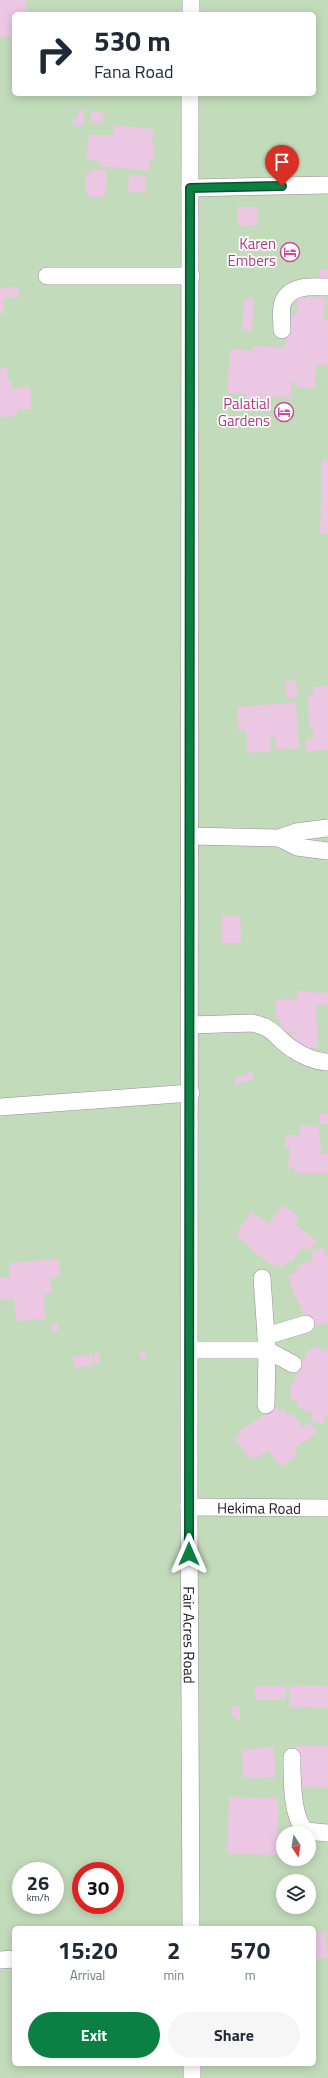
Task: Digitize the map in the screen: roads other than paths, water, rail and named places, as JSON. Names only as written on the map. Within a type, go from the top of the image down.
[{"type":"street","points":[[191,0],[191,12]]},
{"type":"street","name":"Fair Acres Road","points":[[190,96],[191,1025],[189,1507],[191,1926]]},
{"type":"street","points":[[190,188],[328,185]]},
{"type":"street","points":[[47,276],[191,276]]},
{"type":"street","points":[[282,330],[283,302],[290,293],[301,288],[328,287]]},
{"type":"street","points":[[190,836],[279,838],[296,832],[328,828]]},
{"type":"street","points":[[279,838],[297,847],[328,851]]},
{"type":"street","points":[[191,1025],[252,1023],[261,1025],[271,1029],[294,1051],[315,1060],[326,1062]]},
{"type":"street","points":[[0,1107],[190,1093]]},
{"type":"street","points":[[262,1278],[266,1343],[266,1405]]},
{"type":"street","points":[[190,1350],[266,1343],[306,1324]]},
{"type":"street","points":[[266,1343],[293,1364]]},
{"type":"street","name":"Hekima Road","points":[[189,1507],[328,1508]]},
{"type":"street","points":[[292,1757],[293,1790],[300,1823],[306,1831],[328,1833]]},
{"type":"street","points":[[0,1960],[12,1959]]},
{"type":"street","points":[[192,2066],[192,2078]]},
{"type":"place","name":"Karen Embers","points":[[290,252]]},
{"type":"place","name":"Palatial Gardens","points":[[284,412]]}]
